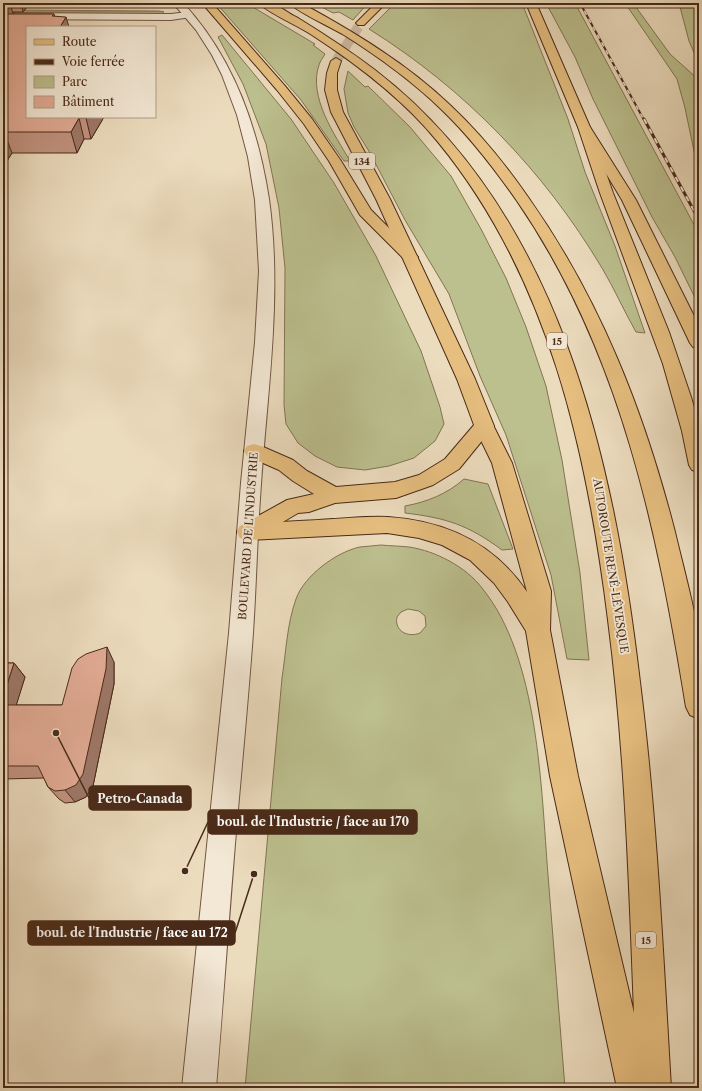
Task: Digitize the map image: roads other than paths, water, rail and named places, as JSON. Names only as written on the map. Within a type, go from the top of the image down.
[{"type":"main road","points":[[207,3],[281,88],[308,122],[335,162],[365,212],[410,257],[466,379],[484,426],[502,463],[539,590],[538,630],[564,776],[634,1088]]},
{"type":"main road","name":"AUTOROUTE RENÉ-LÉVESQUE","points":[[263,3],[322,36],[363,66],[409,105],[442,140],[474,181],[508,234],[536,289],[560,350],[575,393],[599,487],[622,632],[639,792],[654,1088]]},
{"type":"main road","points":[[294,3],[343,30],[384,56],[440,102],[498,165],[535,214],[553,243],[589,310],[625,394],[658,505],[674,574],[699,707]]},
{"type":"main road","points":[[361,23],[381,3]]},
{"type":"main road","points":[[531,3],[584,127],[609,200],[672,362],[688,415],[699,465]]},
{"type":"main road","name":"134","points":[[336,61],[332,73],[331,90],[336,112],[383,199],[410,257]]},
{"type":"main road","points":[[584,127],[629,200],[699,343]]},
{"type":"main road","points":[[248,532],[294,506],[309,504],[333,495],[396,490],[426,480],[452,464],[484,426]]},
{"type":"main road","points":[[254,451],[286,466],[333,495]]},
{"type":"main road","points":[[248,532],[387,525],[433,532],[458,542],[490,563],[514,592],[538,630]]},
{"type":"street","points":[[3,16],[171,17],[183,9]]},
{"type":"street","name":"BOULEVARD DE L'INDUSTRIE","points":[[183,9],[208,41],[233,91],[250,137],[260,187],[266,240],[266,291],[261,382],[231,738],[199,1088]]},
{"type":"tunnel","points":[[336,61],[361,23]]},
{"type":"railway","points":[[580,3],[644,120]]},
{"type":"railway","points":[[644,119],[699,220]]},
{"type":"place","name":"Petro-Canada","points":[[56,733]]},
{"type":"place","name":"boul. de l'Industrie / face au 170","points":[[185,871]]},
{"type":"place","name":"boul. de l'Industrie / face au 172","points":[[254,874]]}]
